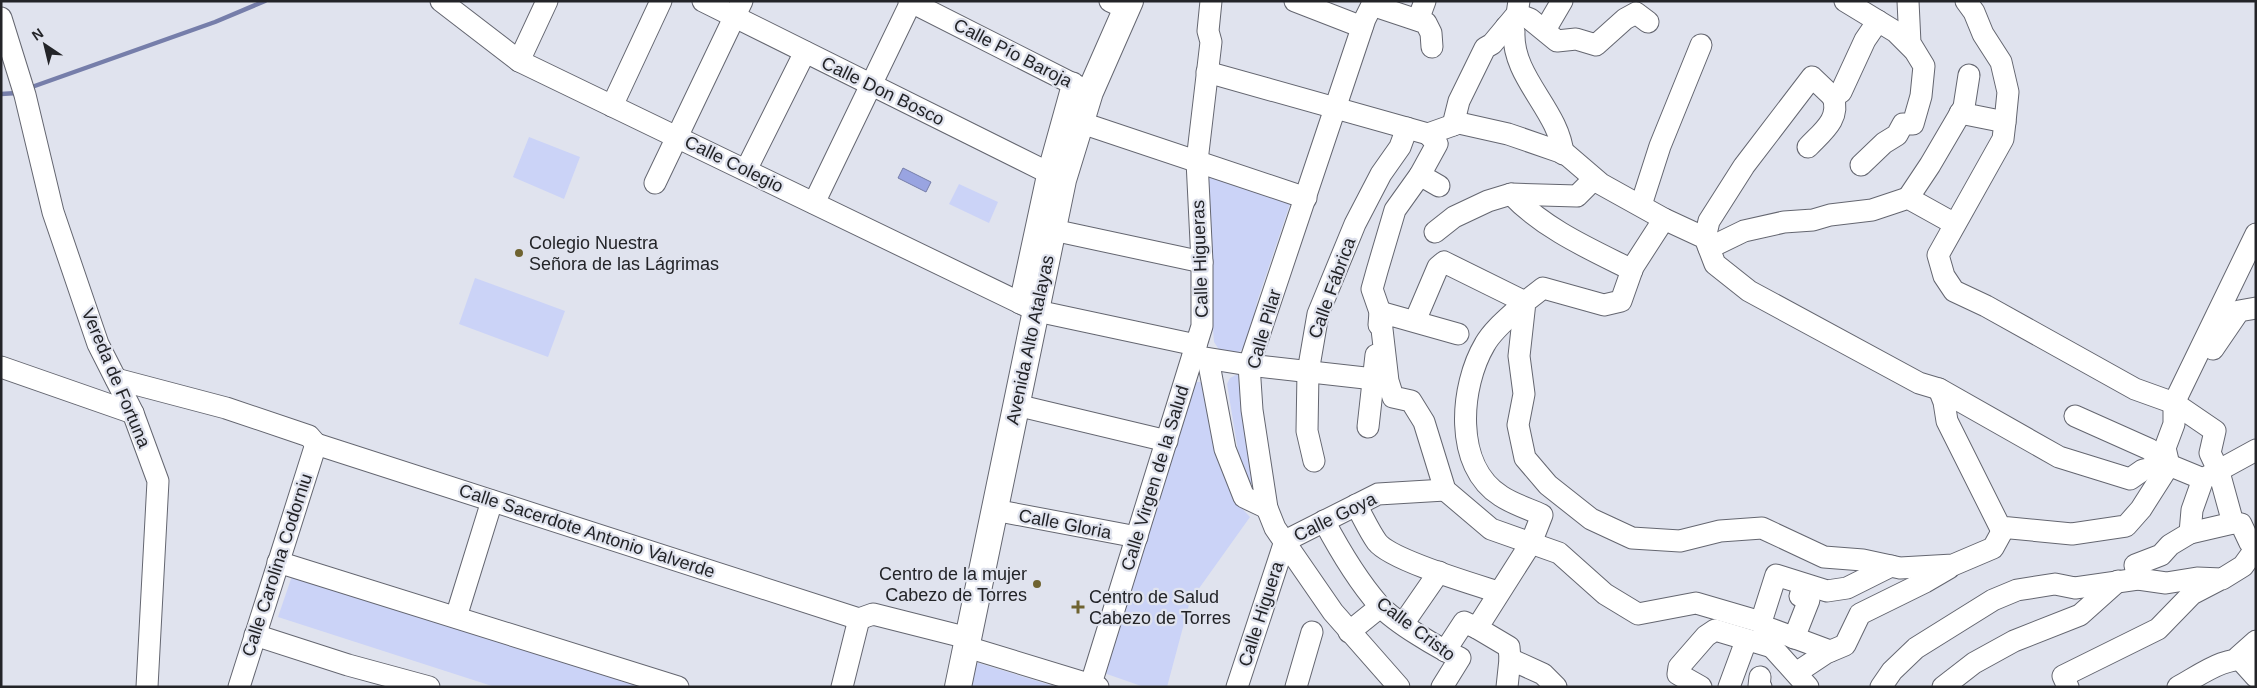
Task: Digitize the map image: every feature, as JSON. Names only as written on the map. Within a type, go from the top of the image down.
[{"type":"main road","name":"Avenida Alto Atalayas","points":[[958,687],[1016,404],[1028,307],[1053,230],[1056,177],[1079,122],[1081,88],[1122,4]]},
{"type":"street","name":"Calle Colegio","points":[[441,1],[519,61],[1028,307],[1199,354],[1249,365],[1374,379]]},
{"type":"street","points":[[519,61],[547,1]]},
{"type":"street","points":[[612,106],[662,1]]},
{"type":"street","name":"Calle Don Bosco","points":[[703,1],[738,9],[805,52],[1056,177]]},
{"type":"street","name":"Calle Higueras","points":[[1199,354],[1202,326],[1202,262],[1196,161],[1211,42],[1208,31],[1211,1]]},
{"type":"street","points":[[1295,1],[1362,26]]},
{"type":"street","points":[[1545,30],[1562,1]]},
{"type":"street","points":[[1845,1],[1896,32],[1913,50],[1924,66],[1921,96],[1913,124],[1903,124],[1897,135],[1884,143],[1861,165]]},
{"type":"street","points":[[1908,1],[1910,42],[1913,50]]},
{"type":"street","points":[[1966,1],[1974,12],[1983,34],[2001,62],[2008,92],[2003,139],[1954,223],[1938,255],[1944,276],[1954,291],[1986,306],[2135,389],[2174,403],[2215,431],[2210,453],[2211,476],[2232,523]]},
{"type":"street","points":[[814,203],[910,2]]},
{"type":"street","name":"Calle Pío Baroja","points":[[910,2],[1081,88]]},
{"type":"street","points":[[1373,3],[1422,11],[1431,33],[1432,46]]},
{"type":"street","name":"Calle Pilar","points":[[1373,3],[1362,26],[1337,107],[1249,365],[1252,410],[1267,508],[1275,528],[1333,612],[1399,687]]},
{"type":"street","points":[[655,183],[738,9]]},
{"type":"street","points":[[1514,14],[1530,19],[1557,41],[1576,39],[1596,45],[1625,19],[1636,13],[1648,22]]},
{"type":"street","points":[[1453,125],[1459,101],[1485,48],[1492,44],[1514,14]]},
{"type":"street","points":[[1514,14],[1513,47],[1532,87],[1561,138],[1563,154]]},
{"type":"street","name":"Vereda de Fortuna","points":[[1,18],[25,95],[53,212],[98,344],[133,413],[158,481],[147,687]]},
{"type":"street","points":[[1834,97],[1841,92],[1865,40],[1878,21]]},
{"type":"street","points":[[1641,205],[1660,146],[1701,45]]},
{"type":"street","points":[[746,170],[805,52]]},
{"type":"street","points":[[1207,72],[1428,134],[1437,144],[1420,175],[1395,210],[1372,289],[1380,312],[1388,381],[1393,397],[1411,401],[1424,422],[1445,490],[1490,529],[1559,553],[1605,594],[1638,614],[1696,603],[1767,634],[1802,680],[1830,651],[1845,645],[1860,614],[1926,582],[1953,565],[1993,548],[2004,528]]},
{"type":"street","points":[[1428,134],[1459,123],[1508,134],[1563,154],[1594,179],[1707,243],[1744,231],[1784,222],[1813,220],[1830,215],[1872,210],[1908,198],[1964,107],[1969,75]]},
{"type":"street","points":[[1808,147],[1834,118],[1836,105],[1834,97],[1812,77],[1744,166],[1709,221],[1707,243],[1715,264],[1749,291],[1919,383],[1940,389],[2059,457],[2082,466],[2130,479],[2144,470],[2169,465]]},
{"type":"street","points":[[1028,307],[1056,177],[1081,88]]},
{"type":"street","points":[[1960,113],[2004,122]]},
{"type":"street","points":[[1079,122],[1306,198]]},
{"type":"street","name":"Calle Fábrica","points":[[1314,461],[1307,431],[1308,372],[1318,314],[1331,278],[1355,224],[1382,174],[1400,147],[1407,128]]},
{"type":"street","points":[[1420,175],[1439,186]]},
{"type":"street","points":[[1434,232],[1454,217],[1488,201],[1511,194],[1576,196],[1594,179]]},
{"type":"street","points":[[1511,194],[1522,206],[1568,237],[1632,270]]},
{"type":"street","points":[[1908,198],[1954,223]]},
{"type":"street","points":[[1477,628],[1531,542],[1542,515],[1500,496],[1476,472],[1468,449],[1465,405],[1486,343],[1525,302],[1543,288],[1604,305],[1621,301],[1632,270],[1664,219]]},
{"type":"street","points":[[1053,230],[1202,262]]},
{"type":"street","points":[[1940,389],[1947,421],[2000,528],[2072,534],[2126,526],[2141,509],[2169,465],[2165,448],[2174,424],[2174,403],[2256,234]]},
{"type":"street","points":[[1415,320],[1438,267],[1444,262],[1525,302]]},
{"type":"street","points":[[2191,366],[2209,355],[2247,309],[2256,291]]},
{"type":"street","points":[[1525,302],[1519,356],[1524,394],[1518,425],[1525,458],[1548,485],[1591,519],[1632,538],[1680,541],[1720,531],[1762,528],[1824,557],[1863,560],[1900,568],[1953,565]]},
{"type":"street","points":[[1380,312],[1415,320],[1458,334]]},
{"type":"street","points":[[1368,427],[1380,312]]},
{"type":"street","points":[[1199,354],[1225,449],[1244,497],[1267,508]]},
{"type":"street","name":"Calle Virgen de la Salud","points":[[1093,686],[1167,441],[1199,354]]},
{"type":"street","points":[[1,367],[133,413]]},
{"type":"street","name":"Calle Sacerdote Antonio Valverde","points":[[116,379],[235,411],[310,436],[316,444],[859,619]]},
{"type":"street","points":[[1016,404],[1167,441]]},
{"type":"street","points":[[2075,416],[2149,449],[2169,465],[2211,476]]},
{"type":"street","name":"Calle Carolina Codorniu","points":[[238,687],[316,444]]},
{"type":"street","points":[[2190,533],[2192,510],[2211,476],[2256,450]]},
{"type":"street","name":"Calle Goya","points":[[1285,541],[1378,494],[1445,490]]},
{"type":"street","points":[[456,617],[492,501]]},
{"type":"street","points":[[1356,506],[1378,543],[1389,552],[1439,572],[1498,592]]},
{"type":"street","name":"Calle Gloria","points":[[994,510],[1137,537]]},
{"type":"street","name":"Calle Cristo","points":[[1324,521],[1344,558],[1380,606],[1403,624],[1445,651],[1460,658],[1442,687]]},
{"type":"street","points":[[1943,687],[1974,663],[2014,641],[2080,615],[2128,580],[2136,565],[2161,555],[2170,545],[2190,533],[2232,523],[2241,524],[2250,543],[2256,541]]},
{"type":"street","name":"Calle Higuera","points":[[1237,687],[1285,541]]},
{"type":"street","points":[[2068,687],[2063,676],[2158,629],[2192,594],[2244,566],[2256,548]]},
{"type":"street","points":[[278,562],[678,687]]},
{"type":"street","points":[[1767,634],[1776,575],[1827,591],[1847,588],[1891,566]]},
{"type":"street","points":[[1403,624],[1439,572]]},
{"type":"street","points":[[1881,687],[1892,671],[1916,648],[1993,600],[2018,590],[2055,584],[2075,588],[2128,580],[2166,583],[2197,578],[2222,579]]},
{"type":"street","points":[[1794,638],[1809,600],[1800,596]]},
{"type":"street","points":[[1349,632],[1380,606]]},
{"type":"street","points":[[842,687],[859,619],[873,614],[968,643],[1093,686]]},
{"type":"street","points":[[1445,651],[1464,622],[1477,628],[1509,647],[1510,659],[1506,687]]},
{"type":"street","points":[[1701,687],[1678,674],[1679,667],[1706,636],[1715,630],[1746,641],[1767,634],[1771,629],[1830,651]]},
{"type":"street","points":[[1296,687],[1312,632]]},
{"type":"street","points":[[255,635],[348,665],[429,687]]},
{"type":"street","points":[[1729,687],[1746,641]]},
{"type":"street","points":[[2247,658],[2256,641]]},
{"type":"street","points":[[2247,658],[2256,677]]},
{"type":"street","points":[[2178,687],[2225,661],[2247,658]]},
{"type":"street","points":[[1510,659],[1543,674],[1556,687]]},
{"type":"shaded area","points":[[529,137],[580,157],[564,199],[513,177]]},
{"type":"shaded area","points":[[1207,174],[1290,204],[1257,302],[1248,345],[1236,354],[1220,351],[1214,342],[1205,219]]},
{"type":"shaded area","points":[[959,184],[998,202],[989,223],[949,204]]},
{"type":"shaded area","points":[[475,278],[565,311],[548,357],[459,324]]},
{"type":"shaded area","points":[[1238,374],[1243,376],[1256,485],[1248,483],[1238,451],[1227,384],[1230,378]]},
{"type":"shaded area","points":[[1196,382],[1202,382],[1235,501],[1250,517],[1190,601],[1167,687],[1144,687],[1104,673]]},
{"type":"shaded area","points":[[293,573],[654,687],[495,687],[278,617]]},
{"type":"shaded area","points":[[975,662],[1057,687],[967,687]]},
{"type":"water","points":[[903,168],[931,182],[926,192],[898,178]]},
{"type":"waterway","points":[[29,88],[215,22],[265,1]]},
{"type":"waterway","points":[[1,94],[17,93]]},
{"type":"place","name":"Colegio Nuestra Señora de las Lágrimas","points":[[519,253]]},
{"type":"place","name":"Centro de la mujer Cabezo de Torres","points":[[1037,584]]},
{"type":"place","name":"Centro de Salud Cabezo de Torres","points":[[1078,607]]}]
